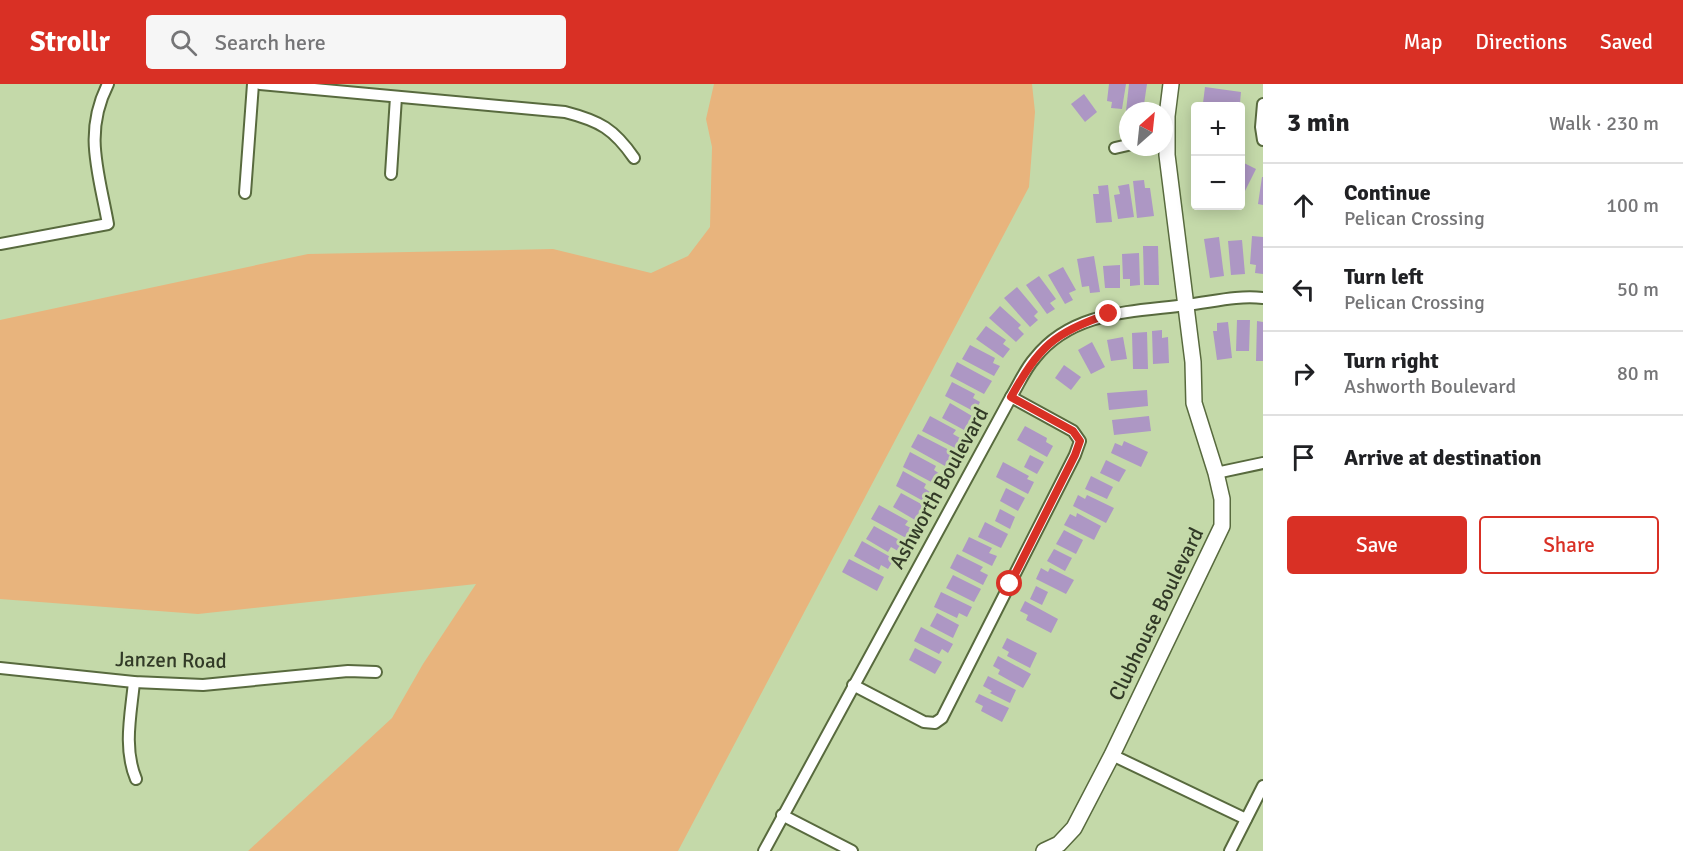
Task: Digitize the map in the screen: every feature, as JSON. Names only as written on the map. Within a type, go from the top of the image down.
[{"type":"street","points":[[0,244],[108,224],[93,140],[96,116],[108,84]]},
{"type":"street","points":[[245,194],[253,84]]},
{"type":"street","points":[[260,84],[574,114],[602,125],[615,134],[634,158]]},
{"type":"street","name":"Clubhouse Boulevard","points":[[1169,102],[1171,84]]},
{"type":"street","points":[[391,174],[396,97]]},
{"type":"street","points":[[1263,104],[1261,127],[1263,140]]},
{"type":"street","points":[[1115,148],[1119,147]]},
{"type":"street","name":"Clubhouse Boulevard","points":[[1044,851],[1059,844],[1074,828],[1112,755],[1222,526],[1222,499],[1194,402],[1193,362],[1187,305],[1167,156]]},
{"type":"street","name":"Ashworth Boulevard","points":[[764,851],[853,685],[1035,357],[1051,341],[1079,324],[1109,314],[1234,297],[1263,298]]},
{"type":"street","points":[[853,685],[924,722],[935,723],[942,718],[1080,441],[1073,431],[1011,397]]},
{"type":"street","points":[[1216,473],[1263,463]]},
{"type":"street","name":"Janzen Road","points":[[0,668],[134,682],[203,685],[348,671],[376,672]]},
{"type":"street","points":[[134,682],[128,750],[136,779]]},
{"type":"street","points":[[1112,755],[1246,819]]},
{"type":"street","points":[[1230,851],[1263,786]]},
{"type":"street","points":[[782,815],[852,851]]},
{"type":"shaded area","points":[[714,84],[1032,84],[1035,112],[1029,187],[678,851],[248,851],[392,718],[423,664],[476,584],[198,614],[0,599],[0,320],[308,254],[553,249],[651,273],[688,256],[710,227],[712,147],[706,119]]},
{"type":"building","points":[[1109,84],[1126,84],[1123,102],[1119,102],[1119,109],[1111,108],[1112,102],[1107,101]]},
{"type":"building","points":[[1129,84],[1147,84],[1144,102],[1127,102]]},
{"type":"building","points":[[1205,87],[1241,92],[1240,102],[1203,102]]},
{"type":"building","points":[[1084,94],[1097,112],[1085,122],[1071,104]]},
{"type":"building","points":[[1245,164],[1256,169],[1245,191]]},
{"type":"building","points":[[1263,177],[1263,205],[1258,204]]},
{"type":"building","points":[[1144,180],[1145,188],[1150,188],[1154,216],[1137,218],[1133,181]]},
{"type":"building","points":[[1129,184],[1134,217],[1118,219],[1114,195],[1120,194],[1118,186]]},
{"type":"building","points":[[1108,185],[1112,222],[1096,223],[1093,194],[1099,194],[1098,186]]},
{"type":"building","points":[[1252,236],[1263,237],[1263,274],[1255,273],[1256,265],[1250,264]]},
{"type":"building","points":[[1219,237],[1224,276],[1210,278],[1204,239]]},
{"type":"building","points":[[1242,240],[1245,274],[1231,275],[1228,241]]},
{"type":"building","points":[[1143,246],[1158,246],[1159,285],[1144,285]]},
{"type":"building","points":[[1139,253],[1140,285],[1130,286],[1130,279],[1123,279],[1122,254]]},
{"type":"building","points":[[1094,256],[1100,292],[1090,293],[1089,286],[1082,287],[1077,259]]},
{"type":"building","points":[[1120,265],[1120,288],[1105,288],[1103,266]]},
{"type":"building","points":[[1063,267],[1076,290],[1069,293],[1073,300],[1065,304],[1048,275]]},
{"type":"building","points":[[1039,276],[1056,299],[1050,303],[1055,309],[1047,314],[1026,285]]},
{"type":"building","points":[[1017,287],[1038,312],[1034,316],[1038,320],[1030,327],[1004,298]]},
{"type":"building","points":[[1000,306],[1021,325],[1018,328],[1024,334],[1016,342],[989,318]]},
{"type":"building","points":[[1237,320],[1250,320],[1249,351],[1236,351]]},
{"type":"building","points":[[1257,321],[1263,322],[1263,361],[1256,361]]},
{"type":"building","points":[[1228,322],[1232,358],[1217,360],[1213,331],[1217,331],[1217,323]]},
{"type":"building","points":[[986,326],[1006,340],[1003,344],[1010,349],[1003,358],[976,339]]},
{"type":"building","points":[[1162,330],[1162,338],[1168,337],[1169,363],[1153,364],[1152,331]]},
{"type":"building","points":[[1147,332],[1148,369],[1133,369],[1132,333]]},
{"type":"building","points":[[1123,337],[1127,359],[1111,361],[1107,340]]},
{"type":"building","points":[[1092,342],[1105,367],[1091,374],[1078,350]]},
{"type":"building","points":[[970,345],[995,358],[993,363],[1000,366],[994,376],[962,359]]},
{"type":"building","points":[[957,362],[992,381],[984,394],[950,376]]},
{"type":"building","points":[[1064,365],[1081,377],[1071,390],[1055,378]]},
{"type":"building","points":[[952,382],[975,394],[973,398],[980,402],[975,412],[945,396]]},
{"type":"building","points":[[1147,390],[1148,406],[1109,410],[1107,393]]},
{"type":"building","points":[[950,403],[972,416],[964,430],[942,418]]},
{"type":"building","points":[[930,416],[956,430],[953,434],[960,438],[955,448],[922,431]]},
{"type":"building","points":[[1149,416],[1151,431],[1114,435],[1112,420]]},
{"type":"building","points":[[1025,426],[1047,438],[1046,442],[1053,446],[1047,457],[1017,440]]},
{"type":"building","points":[[918,434],[953,452],[945,466],[911,447]]},
{"type":"building","points":[[1124,441],[1148,452],[1141,467],[1111,453],[1115,443],[1122,446]]},
{"type":"building","points":[[910,452],[936,466],[934,470],[940,474],[935,484],[903,467]]},
{"type":"building","points":[[1030,455],[1044,462],[1037,474],[1024,467]]},
{"type":"building","points":[[1106,460],[1126,470],[1119,482],[1100,473]]},
{"type":"building","points":[[1003,462],[1029,476],[1027,479],[1034,482],[1028,494],[996,477]]},
{"type":"building","points":[[903,471],[926,484],[924,488],[930,492],[925,502],[896,486]]},
{"type":"building","points":[[1091,476],[1113,487],[1107,499],[1085,489]]},
{"type":"building","points":[[1006,488],[1025,498],[1018,511],[1000,501]]},
{"type":"building","points":[[901,493],[923,505],[915,520],[893,507]]},
{"type":"building","points":[[1078,495],[1085,499],[1087,495],[1114,508],[1106,523],[1073,506]]},
{"type":"building","points":[[879,505],[908,521],[905,525],[911,528],[906,538],[871,519]]},
{"type":"building","points":[[1000,509],[1015,517],[1010,529],[995,521]]},
{"type":"building","points":[[1077,513],[1101,526],[1094,540],[1064,525],[1070,514],[1076,517]]},
{"type":"building","points":[[985,522],[1008,534],[1001,548],[978,537]]},
{"type":"building","points":[[874,526],[903,542],[898,551],[891,547],[888,552],[866,539]]},
{"type":"building","points":[[1064,530],[1083,540],[1076,554],[1056,544]]},
{"type":"building","points":[[969,537],[992,548],[989,553],[997,556],[992,566],[962,551]]},
{"type":"building","points":[[862,541],[894,559],[888,569],[881,565],[879,570],[854,556]]},
{"type":"building","points":[[1054,549],[1072,558],[1065,571],[1047,561]]},
{"type":"building","points":[[957,554],[983,567],[980,571],[988,575],[983,585],[950,568]]},
{"type":"building","points":[[849,559],[884,577],[877,591],[842,572]]},
{"type":"building","points":[[1041,568],[1048,572],[1050,568],[1074,580],[1066,594],[1036,579]]},
{"type":"building","points":[[953,575],[981,589],[974,602],[946,588]]},
{"type":"building","points":[[1036,586],[1048,592],[1042,605],[1030,599]]},
{"type":"building","points":[[941,592],[972,607],[967,617],[959,613],[957,618],[934,607]]},
{"type":"building","points":[[1025,601],[1058,619],[1051,633],[1026,620],[1028,615],[1020,611]]},
{"type":"building","points":[[937,613],[959,625],[953,638],[930,626]]},
{"type":"building","points":[[921,627],[953,644],[948,653],[942,649],[939,654],[914,641]]},
{"type":"building","points":[[1007,638],[1037,653],[1030,668],[1007,656],[1009,652],[1002,648]]},
{"type":"building","points":[[915,648],[942,662],[935,674],[909,660]]},
{"type":"building","points":[[998,656],[1031,674],[1023,688],[998,674],[1000,670],[993,666]]},
{"type":"building","points":[[988,676],[1016,690],[1010,703],[990,693],[992,691],[983,686]]},
{"type":"building","points":[[979,694],[1009,708],[1002,722],[981,711],[983,706],[975,702]]},
{"type":"route","points":[[1010,584],[1080,441],[1073,431],[1011,397],[1035,357],[1051,341],[1079,324],[1109,314]]}]
